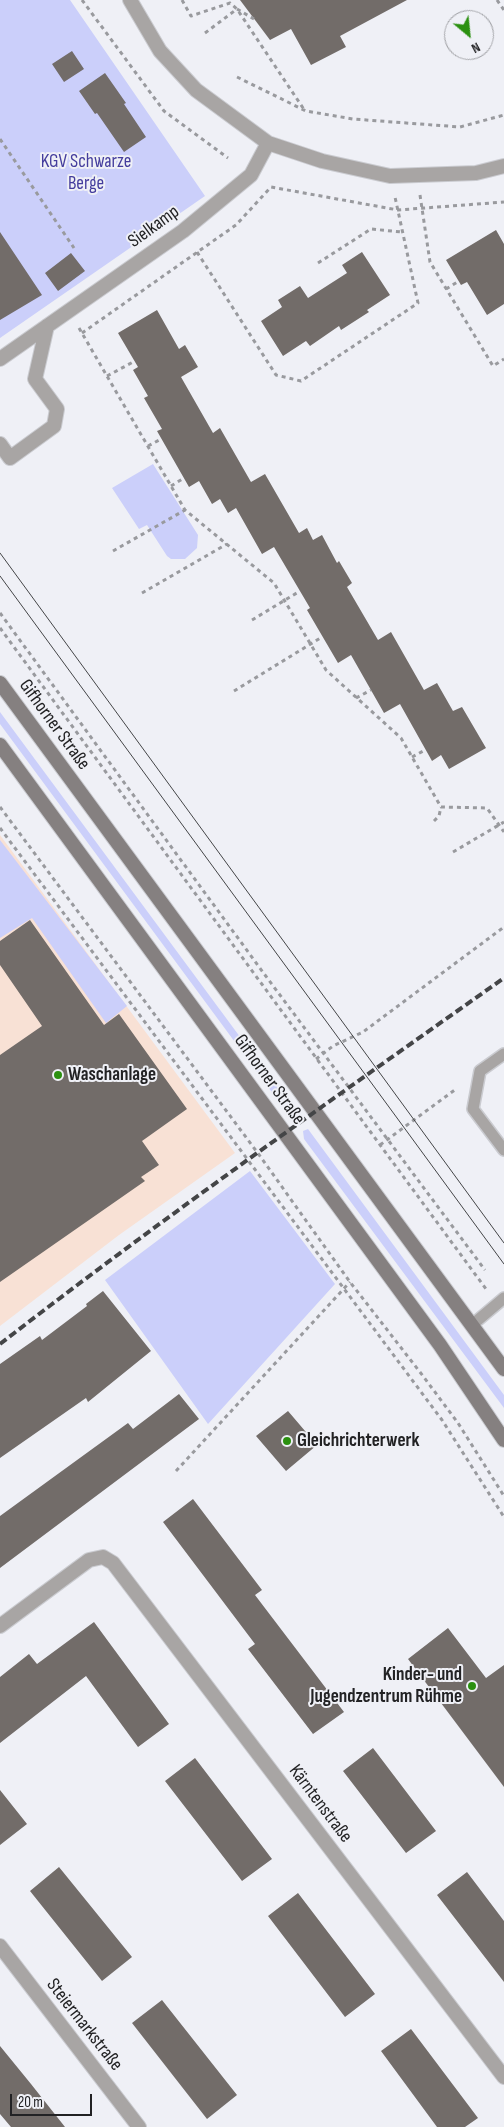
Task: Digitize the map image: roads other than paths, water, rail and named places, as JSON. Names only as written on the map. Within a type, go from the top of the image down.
[{"type":"main road","name":"Gifhorner Straße","points":[[0,684],[504,1369]]},
{"type":"main road","name":"Gifhorner Straße","points":[[0,745],[440,1345],[504,1440]]},
{"type":"street","points":[[130,0],[160,51],[196,90],[268,143],[322,161],[390,176],[476,173],[504,166]]},
{"type":"street","name":"Sielkamp","points":[[0,358],[183,230],[251,175],[268,143]]},
{"type":"street","points":[[0,444],[10,458],[54,426],[57,409],[35,379],[47,326]]},
{"type":"street","name":"Kärntenstraße","points":[[0,1626],[89,1560],[104,1557],[113,1563],[504,2077]]},
{"type":"street","name":"Steiermarkstraße","points":[[0,1946],[139,2127]]},
{"type":"lane","points":[[504,1054],[480,1071],[473,1110],[504,1150]]},
{"type":"lane","points":[[472,1325],[500,1301]]},
{"type":"tram line","points":[[0,553],[504,1243]]},
{"type":"tram line","points":[[0,576],[504,1264]]},
{"type":"railway","points":[[0,1344],[187,1204],[504,978]]},
{"type":"place","name":"Waschanlage","points":[[58,1075]]},
{"type":"place","name":"Gleichrichterwerk","points":[[287,1441]]},
{"type":"place","name":"Kinder- und Jugendzentrum Rühme","points":[[472,1686]]},
{"type":"park label","name":"KGV Schwarze Berge","points":[[86,173]]}]
